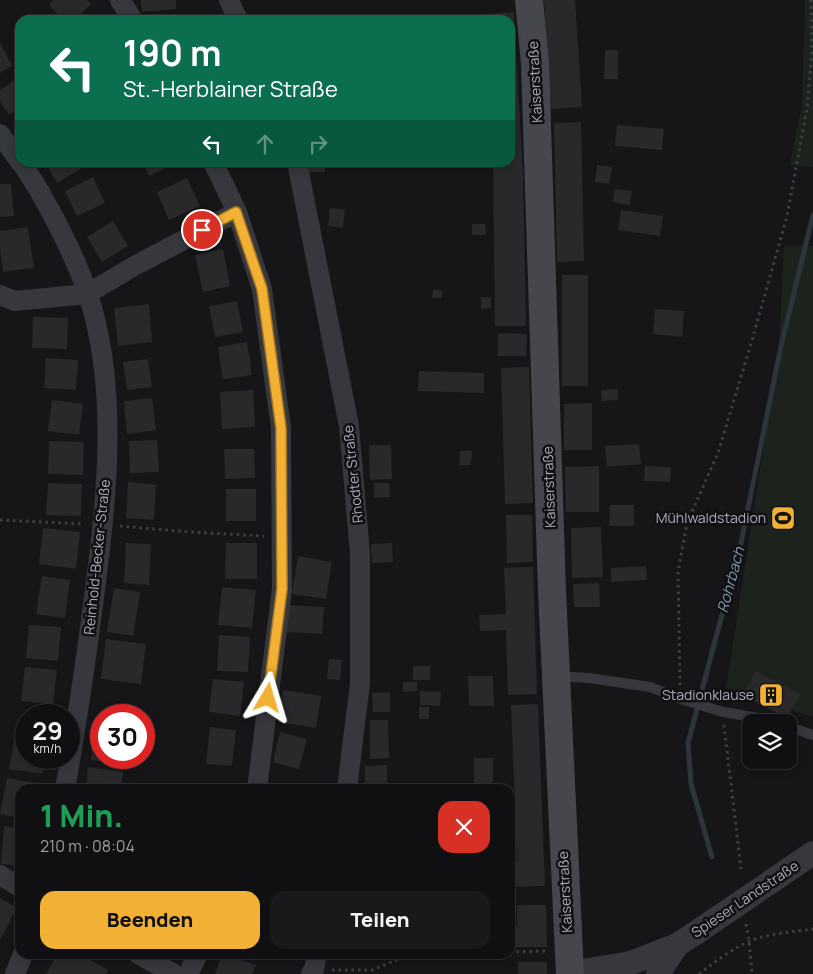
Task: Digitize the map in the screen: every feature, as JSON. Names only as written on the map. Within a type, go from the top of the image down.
[{"type":"main road","name":"Kaiserstraße","points":[[529,0],[535,63],[556,676],[569,966]]},
{"type":"street","points":[[120,0],[130,15]]},
{"type":"street","points":[[229,0],[236,15]]},
{"type":"street","name":"Reinhold-Becker-Straße","points":[[0,134],[15,155]]},
{"type":"street","name":"Reinhold-Becker-Straße","points":[[23,167],[46,204],[88,294],[97,331],[104,378],[107,425],[104,525],[79,713],[66,784]]},
{"type":"street","points":[[215,167],[236,212],[262,289],[281,428],[282,589],[257,784]]},
{"type":"street","name":"Rhodter Straße","points":[[298,167],[349,426],[360,554],[360,683],[348,784]]},
{"type":"street","points":[[0,295],[15,301],[88,294],[136,265],[236,212]]},
{"type":"street","name":"Spieser Landstraße","points":[[569,966],[631,963],[686,939],[813,853]]},
{"type":"street","points":[[0,875],[15,884]]},
{"type":"street","name":"Spieser Landstraße","points":[[658,974],[686,939]]},
{"type":"street","points":[[15,974],[21,959]]},
{"type":"street","points":[[147,959],[174,974]]},
{"type":"street","points":[[188,974],[196,959]]},
{"type":"lane","points":[[556,676],[588,678],[650,687],[723,712],[742,715]]},
{"type":"lane","points":[[797,730],[813,735]]},
{"type":"path","points":[[681,699],[678,572],[687,523],[718,454],[787,216],[807,109],[812,50],[811,0]]},
{"type":"path","points":[[0,520],[282,537]]},
{"type":"path","points":[[723,712],[741,869]]},
{"type":"path","points":[[746,924],[750,941],[752,974]]},
{"type":"path","points":[[699,974],[750,941],[773,935],[813,929]]},
{"type":"path","points":[[515,953],[569,966]]},
{"type":"path","points":[[314,966],[372,970],[399,959]]},
{"type":"shaded area","points":[[805,0],[813,0],[813,167],[790,165],[802,104]]},
{"type":"shaded area","name":"Mühlwaldstadion","points":[[784,245],[813,246],[813,717],[726,688],[779,349]]},
{"type":"building","points":[[54,0],[87,0],[91,4],[80,15],[58,15],[49,5]]},
{"type":"building","points":[[141,0],[176,0],[176,9],[142,12]]},
{"type":"building","points":[[544,0],[575,0],[582,107],[551,109]]},
{"type":"building","points":[[514,12],[514,15],[484,15]]},
{"type":"building","points":[[515,30],[523,174],[526,326],[495,326],[493,167],[515,167]]},
{"type":"building","points":[[0,43],[12,66],[0,73]]},
{"type":"building","points":[[605,50],[618,50],[618,79],[604,79]]},
{"type":"building","points":[[15,80],[15,111],[9,115],[0,101],[0,90]]},
{"type":"building","points":[[581,122],[584,261],[557,262],[554,123]]},
{"type":"building","points":[[617,125],[664,129],[662,150],[615,146]]},
{"type":"building","points":[[597,165],[612,167],[609,184],[595,182]]},
{"type":"building","points":[[48,167],[83,167],[57,183]]},
{"type":"building","points":[[145,167],[168,167],[149,176]]},
{"type":"building","points":[[308,167],[325,167],[325,172],[307,172]]},
{"type":"building","points":[[93,177],[105,203],[77,216],[65,191]]},
{"type":"building","points":[[187,178],[200,206],[169,220],[157,192]]},
{"type":"building","points":[[0,184],[11,184],[14,216],[0,217]]},
{"type":"building","points":[[615,189],[632,191],[630,205],[613,202]]},
{"type":"building","points":[[330,208],[345,209],[343,228],[328,226]]},
{"type":"building","points":[[621,210],[663,216],[660,236],[618,230]]},
{"type":"building","points":[[113,221],[128,246],[102,262],[87,237]]},
{"type":"building","points":[[472,224],[485,224],[486,235],[472,235]]},
{"type":"building","points":[[28,227],[34,268],[3,272],[0,231]]},
{"type":"building","points":[[223,249],[230,286],[203,292],[195,255]]},
{"type":"building","points":[[562,275],[588,275],[588,386],[562,386]]},
{"type":"building","points":[[433,290],[442,290],[442,298],[432,298]]},
{"type":"building","points":[[481,297],[491,297],[491,308],[481,309]]},
{"type":"building","points":[[237,301],[243,332],[215,337],[209,306]]},
{"type":"building","points":[[149,304],[152,342],[118,346],[114,308]]},
{"type":"building","points":[[655,309],[684,311],[682,337],[653,334]]},
{"type":"building","points":[[33,317],[68,318],[67,349],[32,348]]},
{"type":"building","points":[[498,333],[527,334],[526,356],[498,356]]},
{"type":"building","points":[[247,342],[252,375],[223,379],[218,347]]},
{"type":"building","points":[[46,358],[78,360],[76,390],[44,388]]},
{"type":"building","points":[[148,359],[152,387],[127,390],[123,362]]},
{"type":"building","points":[[529,367],[533,503],[505,504],[501,368]]},
{"type":"building","points":[[419,371],[484,373],[484,393],[418,391]]},
{"type":"building","points":[[618,389],[618,400],[602,401],[601,390]]},
{"type":"building","points":[[253,390],[255,427],[222,429],[220,392]]},
{"type":"building","points":[[152,398],[156,430],[127,434],[124,401]]},
{"type":"building","points":[[52,400],[83,404],[79,435],[48,431]]},
{"type":"building","points":[[592,403],[592,450],[564,450],[564,404]]},
{"type":"building","points":[[157,440],[159,472],[130,473],[129,441]]},
{"type":"building","points":[[49,441],[84,442],[83,475],[48,474]]},
{"type":"building","points":[[639,444],[641,464],[607,467],[605,446]]},
{"type":"building","points":[[369,445],[391,445],[392,479],[370,480]]},
{"type":"building","points":[[224,449],[254,449],[255,478],[225,479]]},
{"type":"building","points":[[460,451],[472,451],[471,465],[459,465]]},
{"type":"building","points":[[599,466],[599,512],[566,512],[565,467]]},
{"type":"building","points":[[645,466],[671,467],[670,482],[644,481]]},
{"type":"building","points":[[128,482],[156,485],[154,520],[126,518]]},
{"type":"building","points":[[48,483],[82,484],[81,516],[46,515]]},
{"type":"building","points":[[374,483],[389,483],[390,497],[374,498]]},
{"type":"building","points":[[226,489],[256,489],[256,521],[226,521]]},
{"type":"building","points":[[610,505],[634,505],[634,526],[609,526]]},
{"type":"building","points":[[506,515],[532,515],[533,562],[507,563]]},
{"type":"building","points":[[601,527],[603,577],[572,578],[571,528]]},
{"type":"building","points":[[43,528],[80,532],[76,569],[39,564]]},
{"type":"building","points":[[126,543],[151,544],[149,585],[124,583]]},
{"type":"building","points":[[226,543],[257,543],[257,579],[225,579]]},
{"type":"building","points":[[392,543],[393,562],[372,563],[371,544]]},
{"type":"building","points":[[298,556],[332,562],[326,599],[292,594]]},
{"type":"building","points":[[646,566],[647,580],[611,582],[611,568]]},
{"type":"building","points":[[533,567],[537,694],[508,695],[506,630],[480,631],[479,615],[506,614],[504,568]]},
{"type":"building","points":[[42,576],[70,580],[65,618],[36,614]]},
{"type":"building","points":[[599,583],[600,607],[574,607],[573,584]]},
{"type":"building","points":[[222,587],[256,590],[252,628],[218,625]]},
{"type":"building","points":[[114,588],[140,592],[133,636],[107,632]]},
{"type":"building","points":[[287,605],[324,607],[322,634],[285,632]]},
{"type":"building","points":[[29,625],[61,627],[58,661],[26,658]]},
{"type":"building","points":[[219,635],[250,637],[248,672],[217,671]]},
{"type":"building","points":[[106,639],[146,644],[141,684],[101,679]]},
{"type":"building","points":[[329,659],[342,660],[340,680],[327,679]]},
{"type":"building","points":[[413,666],[430,666],[430,680],[413,680]]},
{"type":"building","points":[[25,667],[57,670],[53,704],[21,701]]},
{"type":"building","name":"Stadionklause","points":[[756,671],[800,694],[789,714],[779,714],[743,695]]},
{"type":"building","points":[[468,676],[493,676],[494,706],[469,706]]},
{"type":"building","points":[[213,679],[244,682],[240,716],[209,712]]},
{"type":"building","points":[[403,682],[417,682],[417,691],[403,692]]},
{"type":"building","points":[[283,690],[321,696],[316,728],[278,722]]},
{"type":"building","points":[[420,691],[441,692],[440,706],[420,705]]},
{"type":"building","points":[[390,692],[390,712],[373,712],[372,693]]},
{"type":"building","points":[[538,704],[545,886],[515,887],[515,861],[517,861],[511,705]]},
{"type":"building","points":[[419,707],[429,707],[429,719],[419,719]]},
{"type":"building","points":[[370,720],[388,720],[389,758],[370,759]]},
{"type":"building","points":[[210,727],[236,730],[232,766],[206,764]]},
{"type":"building","points":[[280,732],[307,739],[299,769],[273,762]]},
{"type":"building","points":[[15,734],[15,769],[43,769],[42,774],[9,769]]},
{"type":"building","points":[[474,758],[493,758],[493,783],[474,783]]},
{"type":"building","points":[[387,765],[387,783],[365,783],[365,766]]},
{"type":"building","points":[[88,767],[90,769],[123,772],[122,784],[86,784]]},
{"type":"building","points":[[7,778],[42,784],[15,784],[15,817],[0,814]]},
{"type":"building","points":[[4,826],[15,827],[15,865],[1,864]]},
{"type":"building","points":[[0,898],[15,907],[15,912],[0,940]]},
{"type":"building","points":[[517,905],[546,905],[547,947],[515,947],[515,926],[517,926]]},
{"type":"building","points":[[54,959],[89,959],[108,970],[106,974],[46,974]]},
{"type":"building","points":[[220,959],[237,959],[256,965],[252,974],[215,974]]},
{"type":"building","points":[[518,962],[547,962],[547,974],[518,974]]},
{"type":"waterway","name":"Rohrbach","points":[[712,857],[691,784],[688,743],[741,543],[781,346],[813,215]]},
{"type":"place","name":"Mühlwaldstadion","points":[[783,518]]},
{"type":"place","name":"Stadionklause","points":[[771,695]]},
{"type":"route","points":[[202,230],[236,212],[262,289],[281,428],[282,589],[268,698]]}]
